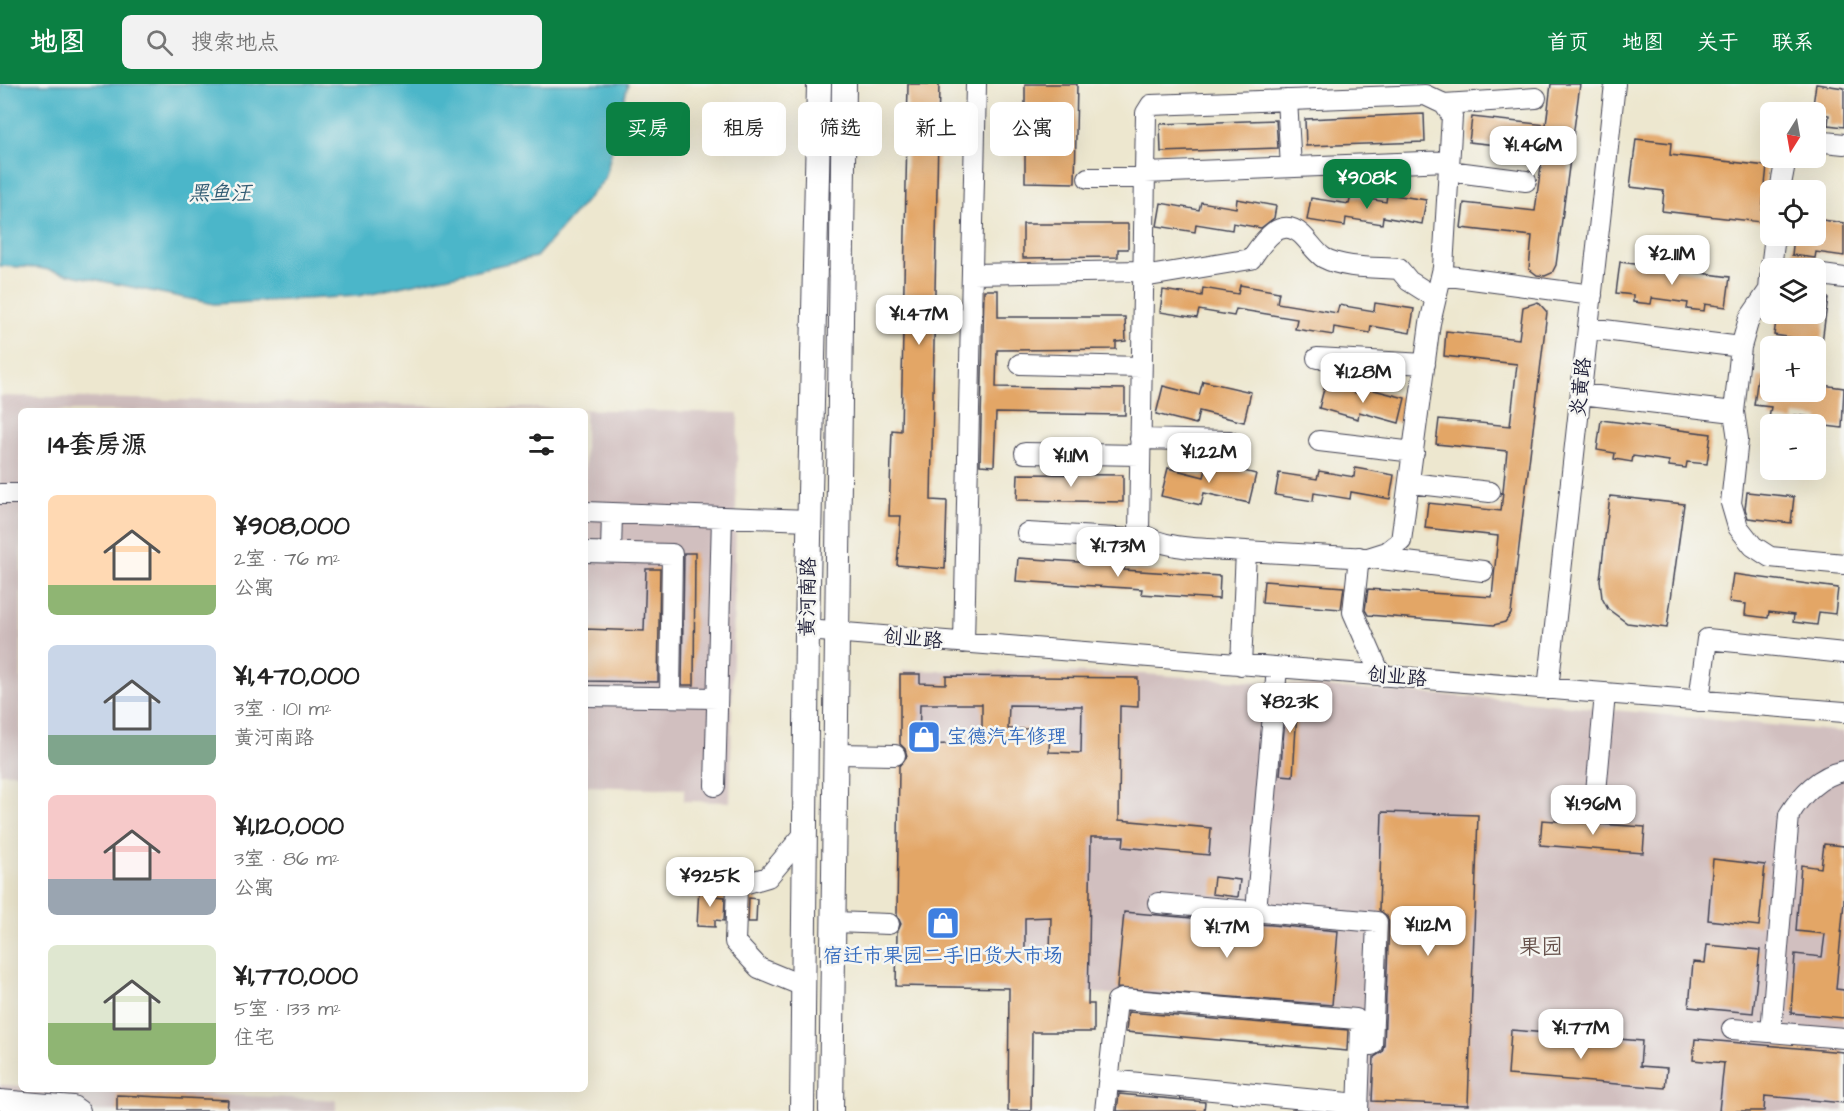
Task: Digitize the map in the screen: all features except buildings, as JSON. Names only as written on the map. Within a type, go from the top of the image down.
[{"type":"main road","name":"黄河南路","points":[[802,1111],[807,630],[819,84]]},
{"type":"main road","name":"黄河南路","points":[[831,1111],[839,632],[844,84]]},
{"type":"street","points":[[964,643],[976,84]]},
{"type":"street","name":"炎黄路","points":[[1548,689],[1615,84]]},
{"type":"street","points":[[1150,540],[1139,532],[1146,113],[1151,105],[1425,95],[1444,105],[1452,116],[1442,275],[1425,364],[1401,541],[1387,552],[1364,557]]},
{"type":"street","points":[[1444,105],[1536,98]]},
{"type":"street","points":[[1287,100],[1291,167]]},
{"type":"street","points":[[1826,142],[1844,144]]},
{"type":"street","points":[[1088,178],[1291,167],[1449,166],[1526,181]]},
{"type":"street","points":[[972,274],[1143,274],[1251,259],[1265,238],[1273,231],[1283,228],[1299,232],[1323,257],[1341,264],[1399,269],[1409,281],[1436,298]]},
{"type":"street","points":[[1442,275],[1592,294]]},
{"type":"street","points":[[1826,276],[1844,278]]},
{"type":"street","points":[[1760,302],[1749,319],[1741,346],[1734,412],[1738,439],[1731,503],[1738,527],[1753,546],[1770,557],[1844,564]]},
{"type":"street","points":[[1588,328],[1741,346]]},
{"type":"street","points":[[1317,358],[1425,364]]},
{"type":"street","points":[[1020,364],[1141,367]]},
{"type":"street","points":[[1581,394],[1734,412]]},
{"type":"street","points":[[1025,453],[1229,441]]},
{"type":"street","points":[[1319,441],[1414,452]]},
{"type":"street","points":[[1410,483],[1490,492]]},
{"type":"street","points":[[0,494],[18,494]]},
{"type":"street","points":[[588,513],[809,520]]},
{"type":"street","points":[[611,552],[612,513]]},
{"type":"street","points":[[715,786],[722,517]]},
{"type":"street","points":[[1028,533],[1150,540],[1246,551],[1364,557],[1483,571]]},
{"type":"street","points":[[1241,665],[1246,551]]},
{"type":"street","points":[[588,552],[672,554],[670,697]]},
{"type":"street","points":[[1364,557],[1353,612],[1381,676]]},
{"type":"street","name":"创业路","points":[[807,630],[1844,712]]},
{"type":"street","points":[[1699,701],[1707,639],[1844,653]]},
{"type":"street","points":[[1256,911],[1277,668]]},
{"type":"street","points":[[1595,803],[1605,694]]},
{"type":"street","points":[[588,696],[717,698]]},
{"type":"street","points":[[837,754],[895,755]]},
{"type":"street","points":[[1771,1032],[1789,815],[1798,800],[1819,782],[1844,771]]},
{"type":"street","points":[[803,986],[759,968],[735,942],[737,886],[768,877],[805,833]]},
{"type":"street","points":[[1158,903],[1377,922],[1362,1109]]},
{"type":"street","points":[[834,922],[889,924]]},
{"type":"street","points":[[1105,1111],[1117,1001],[1122,999],[1356,1019],[1361,1025],[1362,1109]]},
{"type":"street","points":[[1732,1029],[1844,1038]]},
{"type":"street","points":[[1108,1080],[1362,1109]]},
{"type":"street","points":[[0,1100],[73,1106],[80,1111]]},
{"type":"shaded area","points":[[0,396],[521,408],[18,408],[18,773],[0,773]]},
{"type":"shaded area","points":[[588,410],[738,413],[730,802],[684,801],[684,789],[588,786]]},
{"type":"shaded area","points":[[903,670],[1144,674],[1499,699],[1844,732],[1844,1111],[1366,1111],[1368,1011],[1092,993],[899,986]]},
{"type":"shaded area","points":[[0,1085],[18,1086],[18,1092],[159,1092],[336,1100],[336,1111],[0,1111]]},
{"type":"water","name":"黑鱼汪","points":[[0,84],[628,84],[624,102],[606,102],[606,156],[611,156],[605,179],[536,257],[358,296],[214,304],[39,268],[0,266]]},
{"type":"place","name":"宝德汽车修理","points":[[924,737]]},
{"type":"place","name":"宿迁市果园二手旧货大市场","points":[[943,923]]},
{"type":"district","name":"果园","points":[[1541,947]]}]
